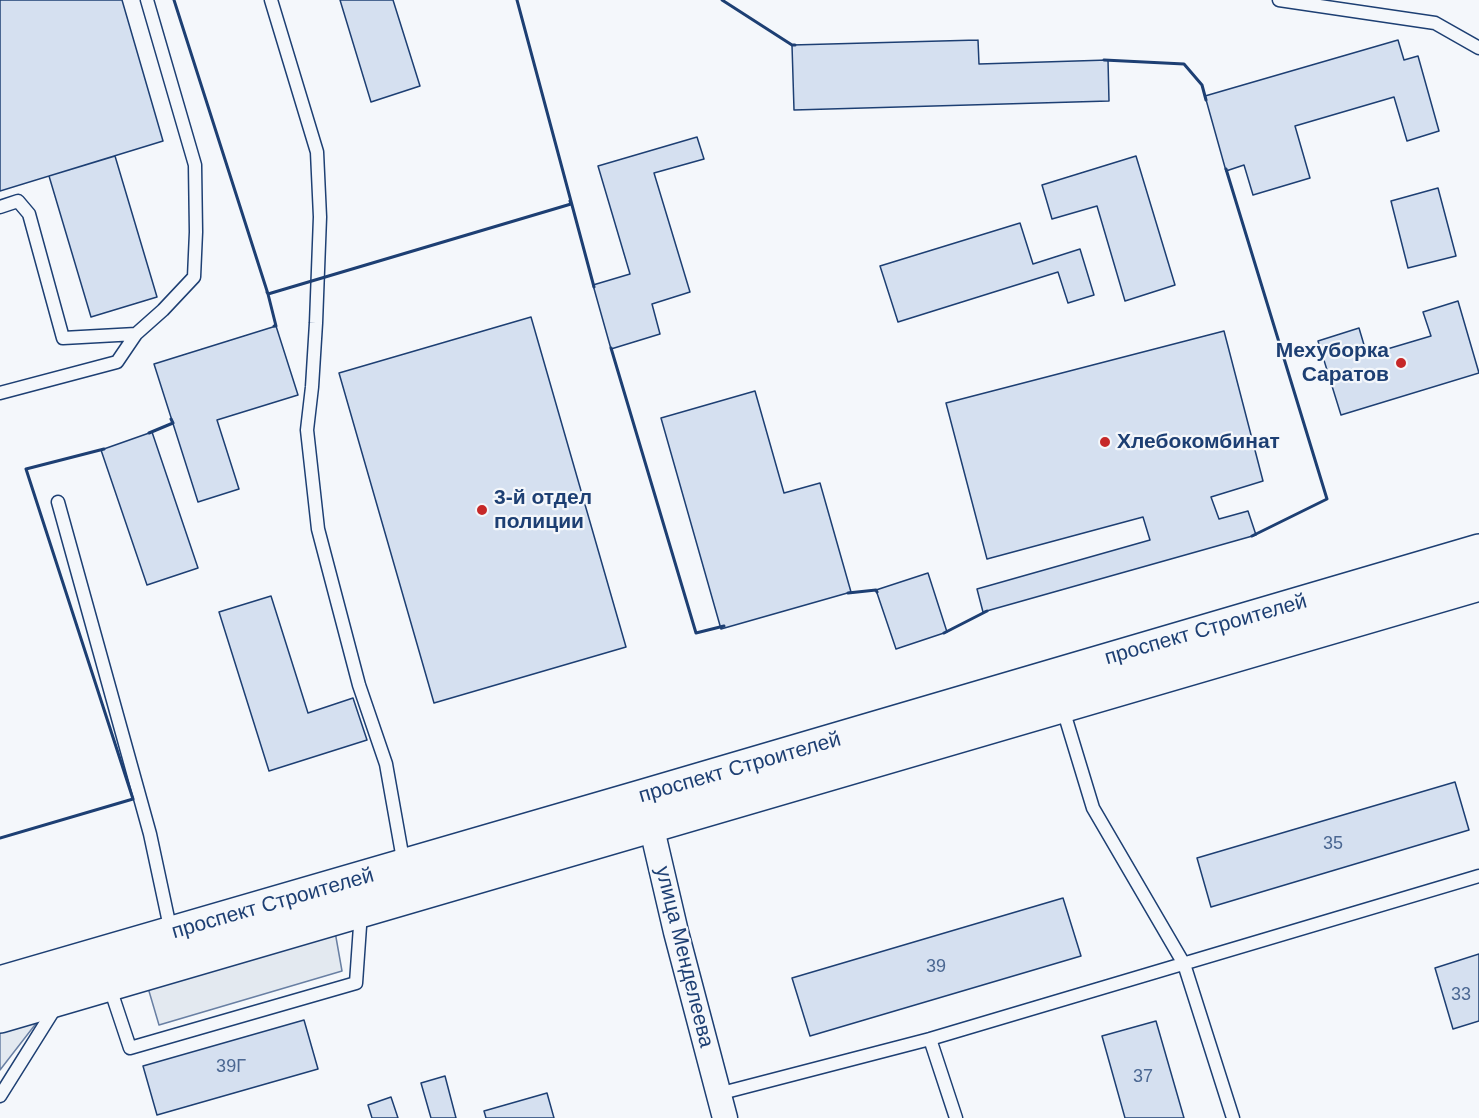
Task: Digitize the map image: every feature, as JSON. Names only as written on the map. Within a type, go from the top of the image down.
[{"type":"main road","name":"проспект Строителей","points":[[0,1016],[361,910],[648,811],[1479,551]]},
{"type":"main road","name":"проспект Строителей","points":[[0,983],[405,866],[648,811],[1062,705],[1476,587]]},
{"type":"street","name":"улица Менделеева","points":[[648,811],[676,932],[725,1118]]},
{"type":"lane","points":[[0,393],[117,362],[136,334],[164,310],[194,277],[195,165],[147,0]]},
{"type":"lane","points":[[271,0],[317,152],[320,217],[318,287],[307,430],[318,529],[359,685],[386,764],[405,866]]},
{"type":"lane","points":[[1278,0],[1435,23],[1479,48]]},
{"type":"lane","points":[[0,207],[18,201],[29,214],[63,338],[136,334]]},
{"type":"lane","points":[[57,502],[150,834],[171,934]]},
{"type":"lane","points":[[1062,705],[1093,808],[1184,964],[1233,1118]]},
{"type":"lane","points":[[718,1094],[930,1039],[1479,876]]},
{"type":"lane","points":[[109,984],[130,1048],[310,996],[356,982],[361,910]]},
{"type":"lane","points":[[0,1096],[62,998]]},
{"type":"lane","points":[[930,1039],[956,1118]]},
{"type":"shaded area","points":[[334,926],[342,971],[159,1025],[146,981]]},
{"type":"shaded area","points":[[48,1008],[0,1070],[0,1022]]},
{"type":"building","points":[[0,0],[122,0],[163,141],[0,191]]},
{"type":"building","points":[[340,0],[393,0],[420,86],[371,102]]},
{"type":"building","points":[[978,40],[979,64],[1108,60],[1109,101],[794,110],[792,45]]},
{"type":"building","points":[[1398,40],[1404,60],[1418,56],[1439,131],[1407,141],[1394,97],[1295,126],[1310,178],[1253,195],[1244,165],[1226,171],[1205,96]]},
{"type":"building","points":[[697,137],[704,159],[654,173],[690,292],[652,304],[660,334],[611,349],[593,285],[630,274],[598,166]]},
{"type":"building","points":[[115,156],[157,297],[91,317],[49,176]]},
{"type":"building","points":[[1136,156],[1175,285],[1125,301],[1097,206],[1052,219],[1042,185]]},
{"type":"building","points":[[1438,188],[1456,256],[1408,268],[1391,201]]},
{"type":"building","points":[[1020,223],[1033,264],[1080,249],[1094,295],[1068,303],[1058,272],[898,322],[880,266]]},
{"type":"building","name":"Мехуборка Саратов","points":[[1458,301],[1479,373],[1341,415],[1318,341],[1359,328],[1367,355],[1431,336],[1423,312]]},
{"type":"building","name":"3-й отдел полиции","points":[[531,317],[626,647],[434,703],[339,373]]},
{"type":"building","points":[[276,326],[298,395],[217,420],[239,489],[198,502],[154,364]]},
{"type":"building","name":"Хлебокомбинат","points":[[1224,331],[1263,481],[1211,497],[1219,519],[1248,511],[1256,535],[983,612],[977,589],[1150,540],[1143,517],[987,559],[946,403]]},
{"type":"building","points":[[755,391],[784,493],[820,483],[851,592],[721,629],[661,418]]},
{"type":"building","points":[[152,432],[198,568],[147,585],[101,450]]},
{"type":"building","points":[[928,573],[947,632],[896,649],[876,590]]},
{"type":"building","points":[[271,596],[308,713],[353,698],[367,740],[269,771],[219,612]]},
{"type":"building","points":[[1455,782],[1469,830],[1211,907],[1197,858]]},
{"type":"building","points":[[1063,898],[1081,956],[810,1036],[792,978]]},
{"type":"building","points":[[1479,954],[1479,1021],[1453,1029],[1435,968]]},
{"type":"building","points":[[304,1020],[318,1069],[157,1115],[143,1066]]},
{"type":"building","points":[[1156,1021],[1184,1118],[1125,1118],[1102,1036]]},
{"type":"building","points":[[445,1076],[456,1118],[431,1118],[421,1083]]},
{"type":"building","points":[[547,1093],[554,1118],[486,1118],[484,1111]]},
{"type":"building","points":[[391,1097],[398,1118],[372,1118],[368,1105]]},
{"type":"wall","points":[[174,0],[268,294],[276,326],[274,326]]},
{"type":"wall","points":[[517,0],[594,287]]},
{"type":"wall","points":[[722,0],[795,45]]},
{"type":"wall","points":[[1104,60],[1184,64],[1202,85],[1206,100]]},
{"type":"wall","points":[[1226,169],[1327,499],[1252,536]]},
{"type":"wall","points":[[267,292],[268,294],[571,204],[570,201]]},
{"type":"wall","points":[[611,348],[696,633],[724,626]]},
{"type":"wall","points":[[149,433],[173,423],[171,419]]},
{"type":"wall","points":[[0,838],[133,799],[26,469],[104,449]]},
{"type":"wall","points":[[848,593],[876,590],[877,592]]},
{"type":"wall","points":[[944,633],[987,611]]},
{"type":"place","name":"Мехуборка Саратов","points":[[1401,363]]},
{"type":"place","name":"Хлебокомбинат","points":[[1105,442]]},
{"type":"place","name":"3-й отдел полиции","points":[[482,510]]}]
